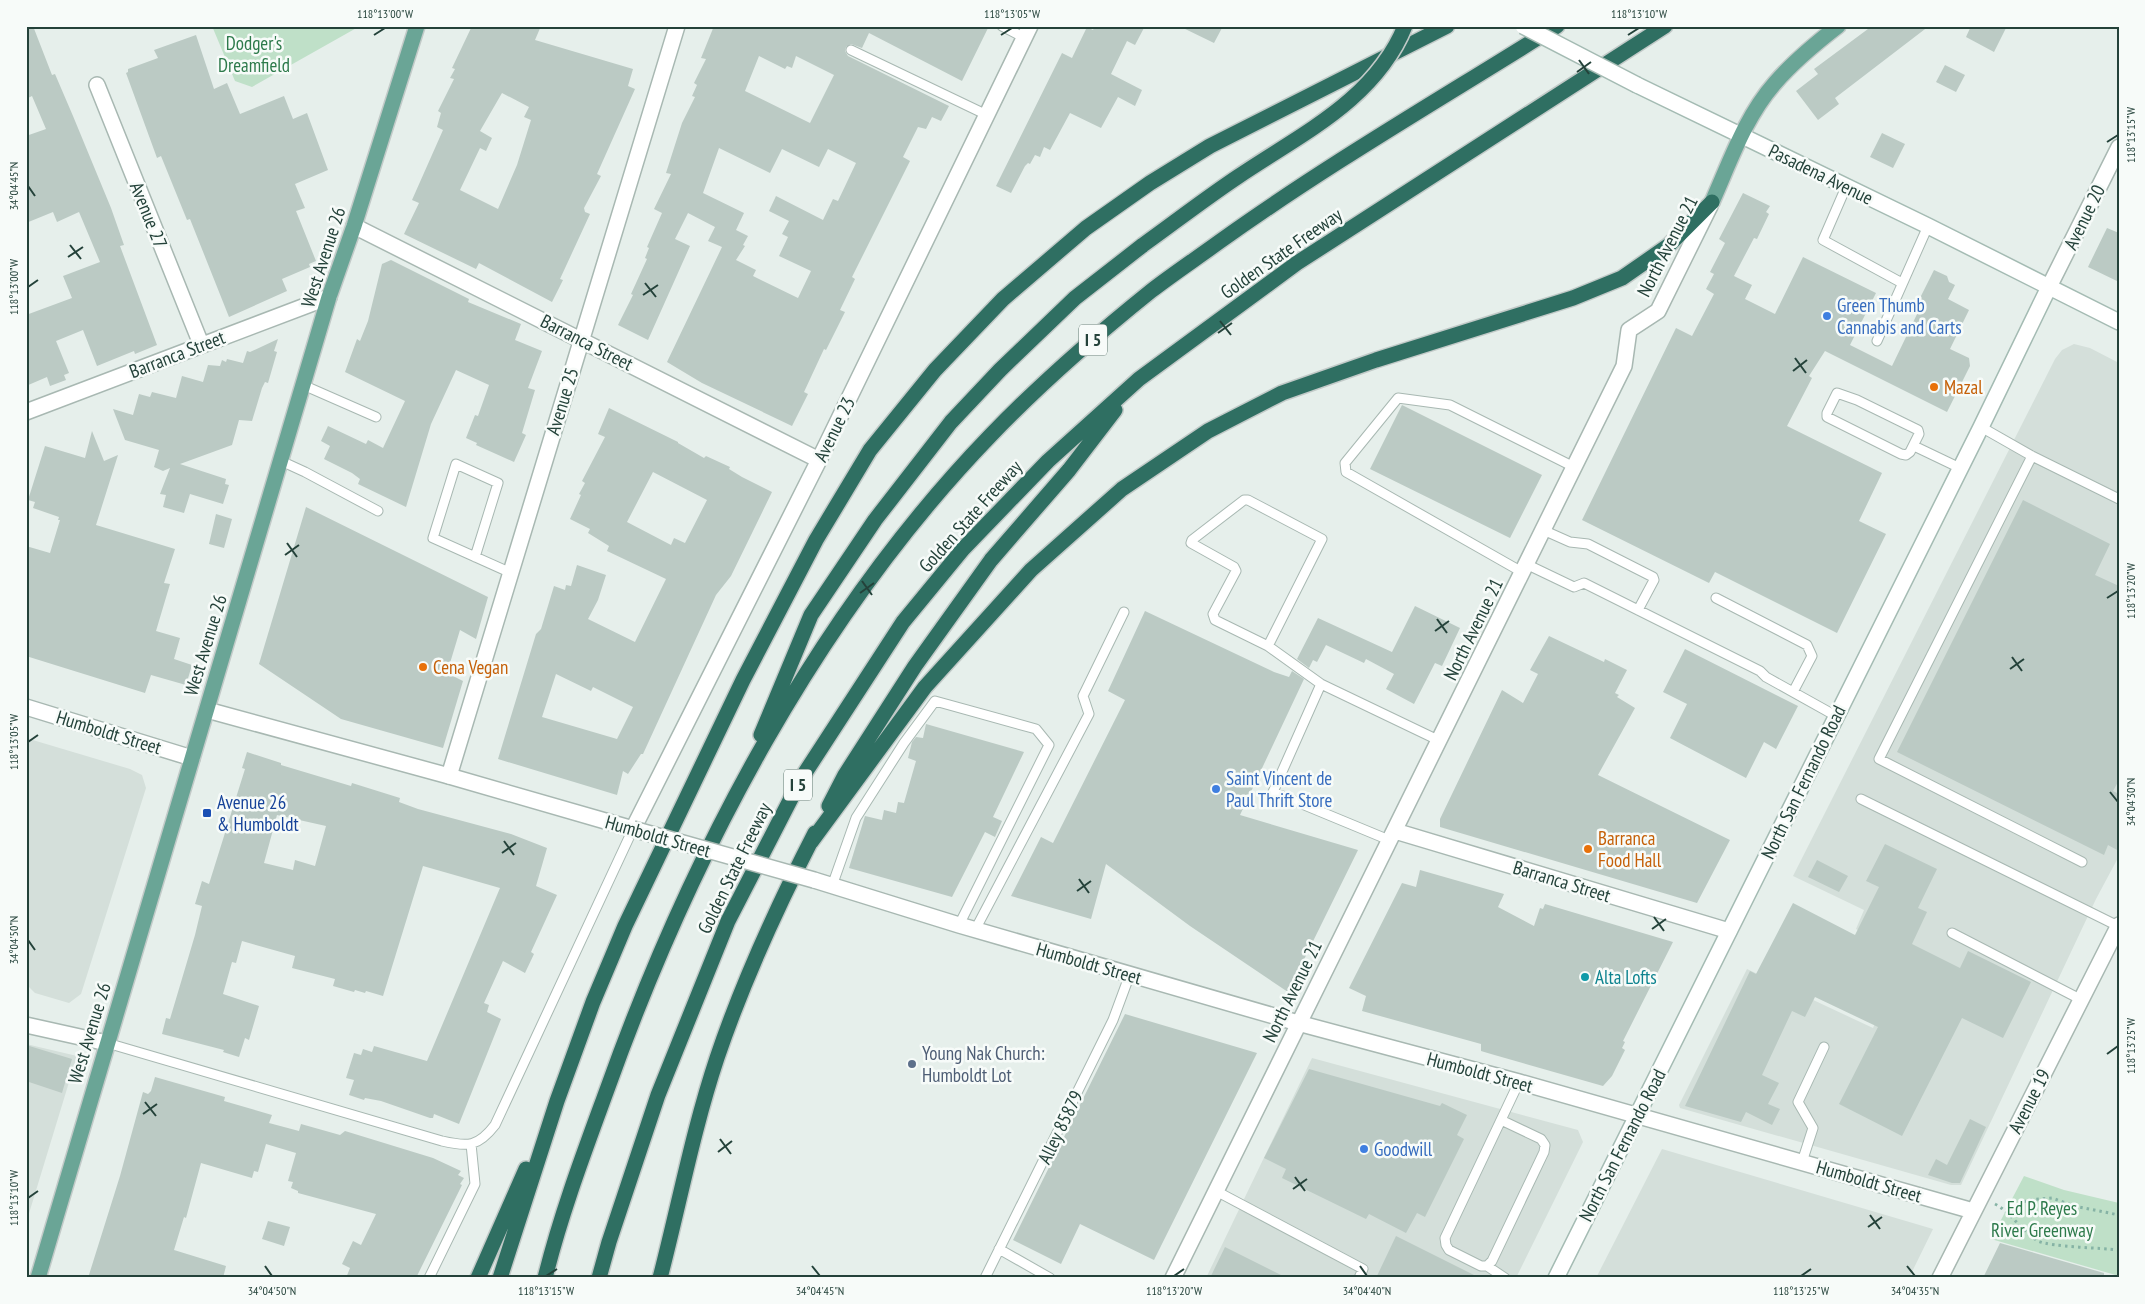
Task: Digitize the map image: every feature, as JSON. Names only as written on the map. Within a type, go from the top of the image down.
[{"type":"highway","points":[[744,776],[811,615],[875,520],[951,422],[1000,370],[1075,298],[1143,244],[1239,176],[1334,114],[1366,86],[1387,61],[1406,26]]},
{"type":"highway","points":[[500,1278],[557,1101],[593,1002],[625,926],[743,680],[816,540],[870,450],[935,370],[1003,299],[1086,228],[1150,183],[1210,146],[1447,26]]},
{"type":"highway","name":"Golden State Freeway","points":[[545,1278],[590,1135],[625,1039],[667,936],[744,776],[822,650],[867,584],[923,512],[989,436],[1064,365],[1154,289],[1282,197],[1557,26]]},
{"type":"highway","name":"Golden State Freeway","points":[[599,1278],[608,1242],[658,1096],[728,921],[801,779],[903,622],[963,549],[1048,461],[1139,379],[1297,263],[1665,26]]},
{"type":"highway","points":[[811,842],[925,687],[1031,570],[1122,489],[1208,431],[1282,394],[1376,360],[1573,298],[1622,278],[1668,246],[1712,202]]},
{"type":"highway","points":[[662,1274],[688,1158],[718,1058],[755,961],[845,775],[915,666],[991,560],[1069,470],[1139,379]]},
{"type":"highway","points":[[478,1278],[557,1101]]},
{"type":"main road","name":"West Avenue 26","points":[[38,1278],[329,297],[354,226],[417,26]]},
{"type":"main road","name":"North Avenue 21","points":[[1712,202],[1741,136],[1774,83],[1838,26]]},
{"type":"street","name":"Avenue 25","points":[[449,776],[677,26]]},
{"type":"street","name":"Pasadena Avenue","points":[[1523,26],[1637,85],[1928,226],[2119,322]]},
{"type":"street","name":"Avenue 23","points":[[633,829],[819,460],[1027,32]]},
{"type":"street","name":"Avenue 27","points":[[97,85],[201,344]]},
{"type":"street","name":"Avenue 20","points":[[2049,286],[2119,146]]},
{"type":"street","name":"North Avenue 21","points":[[1173,1278],[1624,366],[1629,330],[1658,311],[1712,202]]},
{"type":"street","name":"Barranca Street","points":[[354,226],[819,460]]},
{"type":"street","name":"North San Fernando Road","points":[[1556,1278],[1981,427],[2049,286]]},
{"type":"street","name":"Barranca Street","points":[[26,412],[329,297]]},
{"type":"street","name":"Humboldt Street","points":[[26,707],[192,758]]},
{"type":"street","name":"Humboldt Street","points":[[207,710],[449,776],[814,880],[975,930],[1973,1211]]},
{"type":"street","name":"Barranca Street","points":[[1392,835],[1729,931]]},
{"type":"street","name":"Avenue 19","points":[[1940,1278],[2119,925]]},
{"type":"street","points":[[26,1026],[107,1043]]},
{"type":"lane","points":[[1002,26],[1027,32]]},
{"type":"lane","points":[[851,50],[987,115]]},
{"type":"lane","points":[[1846,187],[1823,240],[1902,283]]},
{"type":"lane","points":[[1877,341],[1928,226]]},
{"type":"lane","points":[[303,385],[376,417]]},
{"type":"lane","points":[[1840,393],[1913,426],[1919,434],[1914,446],[1906,455],[1901,454],[1831,420],[1827,417],[1827,413],[1835,396],[1840,393]]},
{"type":"lane","points":[[1574,467],[1450,404],[1398,398],[1345,463],[1346,472],[1524,568],[1574,587],[1584,583],[1760,671],[1766,677],[1836,716]]},
{"type":"lane","points":[[1981,427],[2032,456],[2119,499]]},
{"type":"lane","points":[[1914,446],[1960,468]]},
{"type":"lane","points":[[2032,456],[1879,759],[2082,862]]},
{"type":"lane","points":[[281,462],[305,472],[378,511]]},
{"type":"lane","points":[[475,557],[498,483],[456,464],[433,538],[510,573]]},
{"type":"lane","points":[[1268,646],[1322,539],[1248,500],[1244,500],[1192,540],[1191,543],[1235,570],[1213,614],[1214,620],[1268,646],[1321,684],[1440,740]]},
{"type":"lane","points":[[1543,530],[1570,542],[1588,544],[1650,574],[1654,580],[1638,610]]},
{"type":"lane","points":[[1716,598],[1808,645],[1812,656],[1793,692]]},
{"type":"lane","points":[[975,930],[1089,714],[1083,696],[1124,612]]},
{"type":"lane","points":[[1321,684],[1273,792],[1392,835]]},
{"type":"lane","points":[[832,886],[856,818],[904,743],[935,701],[1036,730],[1049,745],[959,925]]},
{"type":"lane","points":[[1861,799],[2119,925]]},
{"type":"lane","points":[[107,1043],[442,1141],[463,1146],[476,1143],[487,1135],[495,1125],[633,829]]},
{"type":"lane","points":[[1952,933],[2080,999]]},
{"type":"lane","name":"Alley 85879","points":[[986,1278],[1113,1020],[1130,974]]},
{"type":"lane","points":[[1802,1162],[1813,1128],[1798,1102],[1824,1048]]},
{"type":"lane","points":[[1505,1278],[1487,1266],[1481,1266],[1450,1250],[1446,1245],[1445,1238],[1519,1082]]},
{"type":"lane","points":[[1487,1266],[1496,1253],[1544,1152],[1545,1146],[1541,1139],[1501,1120]]},
{"type":"lane","points":[[429,1278],[475,1184],[470,1144]]},
{"type":"lane","points":[[1216,1191],[1363,1269],[1359,1278]]},
{"type":"lane","points":[[1000,1249],[1050,1278]]},
{"type":"path","points":[[1980,1197],[2006,1210],[2022,1230],[2041,1242],[2119,1250]]},
{"type":"path","points":[[2006,1210],[2028,1200],[2052,1198],[2074,1206],[2119,1214]]},
{"type":"shaded area","points":[[2074,344],[2090,348],[2119,363],[2119,856],[2096,899],[1961,1185],[1951,1185],[1680,1108],[1679,1105],[1747,969],[1873,1028],[1905,955],[1856,929],[1864,910],[1793,876],[2055,359],[2062,350]]},
{"type":"shaded area","points":[[26,738],[130,769],[142,775],[146,788],[81,994],[69,1003],[35,993],[26,984]]},
{"type":"shaded area","points":[[26,1044],[77,1056],[27,1220],[26,1220]]},
{"type":"shaded area","points":[[1312,1058],[1578,1130],[1583,1142],[1516,1278],[1206,1278]]},
{"type":"shaded area","points":[[1662,1149],[1933,1229],[1909,1278],[1596,1278]]},
{"type":"green space","name":"Dodger's Dreamfield","points":[[212,26],[360,26],[252,87],[235,81]]},
{"type":"green space","name":"Ed P. Reyes River Greenway","points":[[2024,1176],[2064,1190],[2119,1203],[2119,1276],[1991,1239]]},
{"type":"building","points":[[26,26],[33,26],[52,75],[55,74],[111,208],[124,245],[120,246],[157,345],[135,354],[134,351],[97,366],[83,330],[56,341],[69,373],[64,375],[66,380],[50,386],[47,377],[26,386],[26,315],[72,298],[63,276],[100,262],[79,212],[57,222],[53,212],[26,223],[26,136],[46,129],[32,96],[26,99]]},
{"type":"building","points":[[472,26],[541,26],[535,40],[633,69],[628,86],[635,89],[597,174],[601,176],[584,208],[585,212],[590,214],[560,279],[563,280],[552,302],[479,263],[476,269],[404,234],[419,203],[412,200],[443,130],[437,127],[441,113],[438,111],[454,79],[450,78],[455,69],[452,68]],"holes":[[[502,93],[529,107],[524,117],[531,120],[517,165],[498,209],[460,190],[480,148],[486,151],[492,138],[480,131]]]},
{"type":"building","points":[[714,26],[989,26],[962,81],[869,33],[862,48],[851,44],[846,47],[845,51],[848,56],[949,106],[941,121],[932,117],[926,129],[918,127],[903,157],[910,161],[852,277],[855,279],[840,310],[845,312],[826,350],[824,349],[804,392],[808,394],[792,426],[702,383],[667,362],[722,247],[708,241],[715,227],[688,213],[675,239],[690,246],[648,340],[618,325],[633,295],[631,294],[647,259],[645,258],[649,248],[647,247],[662,213],[654,209],[671,174],[666,173],[682,123],[695,97],[692,96],[697,85],[694,83],[706,59],[701,58]],"holes":[[[759,56],[785,69],[787,66],[792,68],[796,56],[834,75],[810,123],[745,91]],[[719,148],[770,173],[782,149],[819,167],[828,149],[856,163],[838,201],[833,199],[823,220],[776,196],[769,211],[789,221],[782,234],[788,237],[779,256],[811,271],[798,298],[753,276],[756,270],[736,260],[745,246],[743,245],[748,236],[736,230],[744,213],[703,193]]]},
{"type":"building","points":[[1095,26],[1145,26],[1135,45],[1127,41],[1111,74],[1142,90],[1135,106],[1118,97],[1101,128],[1070,113],[1050,150],[1044,147],[1040,157],[1035,155],[1030,164],[1028,163],[1025,166],[1011,193],[996,186],[1062,53],[1072,58],[1087,27],[1093,30]]},
{"type":"building","points":[[1179,26],[1223,26],[1214,43]]},
{"type":"building","points":[[1872,26],[1929,26],[1835,98],[1839,104],[1818,120],[1796,91],[1818,74],[1814,69]]},
{"type":"building","points":[[1971,26],[2007,26],[1994,52],[1966,37]]},
{"type":"building","points":[[196,35],[214,89],[227,83],[240,114],[284,96],[293,119],[307,113],[328,170],[295,184],[305,208],[296,211],[316,261],[309,264],[310,267],[282,279],[287,291],[229,317],[190,219],[187,220],[161,156],[157,158],[126,73],[128,69],[158,58],[154,50]]},
{"type":"building","points":[[1945,65],[1965,75],[1956,92],[1936,82]]},
{"type":"building","points":[[1882,133],[1905,144],[1893,168],[1870,157]]},
{"type":"building","points":[[1743,193],[1770,206],[1766,212],[1769,214],[1757,239],[1754,238],[1734,276],[1752,285],[1745,299],[1775,314],[1803,257],[1876,293],[1850,345],[1892,366],[1919,310],[1915,308],[1934,270],[1947,276],[1949,282],[1955,285],[1948,299],[1969,310],[1950,349],[1969,358],[1970,366],[1947,412],[1825,351],[1809,376],[1812,378],[1787,426],[1882,473],[1859,521],[1886,534],[1837,633],[1715,572],[1709,583],[1582,520],[1676,328],[1692,336],[1714,294],[1706,289],[1714,274],[1710,272],[1725,243],[1719,239]]},
{"type":"building","points":[[2107,228],[2119,233],[2119,282],[2088,267]]},
{"type":"building","points":[[391,260],[469,299],[468,302],[521,324],[515,340],[542,351],[528,388],[535,390],[522,433],[526,435],[514,462],[476,445],[477,443],[466,438],[475,415],[478,416],[489,385],[456,370],[431,424],[406,507],[358,484],[360,479],[352,473],[324,459],[330,446],[321,441],[328,426],[366,444],[368,440],[383,448],[405,401],[345,372],[357,339],[360,341],[368,321],[382,264]]},
{"type":"building","points":[[278,339],[274,351],[277,352],[268,383],[265,382],[262,388],[252,421],[239,420],[232,445],[180,464],[226,479],[225,484],[229,485],[223,504],[190,494],[184,513],[163,507],[166,495],[160,494],[170,468],[163,471],[154,467],[159,450],[125,440],[113,409],[133,415],[139,394],[150,397],[152,392],[176,398],[182,376],[203,382],[208,365],[220,366],[222,360],[226,362],[227,359],[243,363],[247,351],[250,352]]},
{"type":"building","points":[[1402,405],[1542,475],[1510,538],[1370,469]]},
{"type":"building","points":[[609,408],[678,442],[704,458],[706,456],[730,467],[729,469],[742,477],[772,492],[731,576],[716,595],[643,754],[641,754],[628,774],[623,771],[617,795],[498,759],[536,634],[541,629],[554,586],[565,590],[566,585],[571,586],[577,565],[606,575],[598,600],[588,619],[635,642],[666,579],[607,551],[609,546],[588,533],[590,529],[570,519],[585,483],[582,481],[605,437],[598,434]],"holes":[[[653,472],[707,500],[685,543],[674,538],[671,545],[627,522]],[[556,674],[591,691],[593,687],[633,707],[617,739],[542,717]]]},
{"type":"building","points":[[92,431],[104,461],[118,455],[96,525],[175,549],[164,583],[170,584],[156,631],[180,638],[174,659],[192,665],[186,685],[151,675],[145,693],[26,656],[26,546],[50,553],[60,520],[58,520],[59,517],[33,508],[35,502],[28,500],[45,446],[85,458]]},
{"type":"building","points":[[2023,500],[2110,544],[2095,575],[2119,586],[2119,780],[2113,791],[2119,794],[2119,851],[2108,845],[2104,855],[1897,752]]},
{"type":"building","points":[[306,507],[488,597],[476,639],[460,630],[447,673],[463,681],[443,748],[341,719],[259,664]]},
{"type":"building","points":[[216,514],[232,519],[224,548],[209,544]]},
{"type":"building","points":[[1415,606],[1460,628],[1442,666],[1435,663],[1414,704],[1386,689],[1394,674],[1366,659],[1364,663],[1326,645],[1317,662],[1313,660],[1309,668],[1297,659],[1318,618],[1392,652]]},
{"type":"building","points":[[1145,611],[1274,672],[1289,677],[1292,671],[1304,679],[1240,815],[1358,850],[1288,992],[1190,926],[1106,864],[1091,919],[1011,896],[1041,837],[1053,843],[1125,700],[1108,691]]},
{"type":"building","points":[[1549,636],[1604,662],[1605,659],[1627,670],[1615,693],[1619,695],[1617,697],[1635,708],[1598,775],[1730,840],[1697,903],[1440,827],[1440,819],[1502,690],[1523,703],[1538,674],[1530,670]]},
{"type":"building","points":[[1685,649],[1798,706],[1776,749],[1764,742],[1746,778],[1670,738],[1687,704],[1663,692]]},
{"type":"building","points":[[926,724],[1024,752],[993,817],[1002,821],[995,837],[985,832],[952,897],[849,868],[865,816],[882,820],[884,810],[896,813],[898,802],[904,803],[916,761],[908,758],[912,742],[916,737],[923,738]]},
{"type":"building","points":[[247,752],[281,763],[281,765],[351,786],[352,783],[400,798],[399,802],[418,809],[511,834],[547,848],[536,886],[557,895],[531,952],[534,954],[525,973],[503,961],[484,1003],[489,1005],[487,1012],[501,1019],[459,1124],[434,1114],[433,1118],[430,1118],[381,1101],[365,1098],[364,1100],[349,1095],[354,1080],[346,1078],[354,1053],[361,1055],[363,1049],[372,1052],[374,1046],[427,1061],[500,888],[423,866],[383,996],[366,991],[365,993],[355,990],[354,992],[333,986],[335,979],[292,968],[295,956],[242,941],[236,963],[232,962],[223,994],[259,1006],[249,1040],[245,1038],[239,1057],[223,1052],[224,1050],[162,1034],[166,1018],[170,1019],[195,935],[202,906],[195,904],[202,881],[209,884],[245,769],[242,768]],"holes":[[[277,815],[326,826],[315,866],[295,860],[293,870],[264,863]]]},
{"type":"building","points":[[1885,844],[1937,869],[1918,908],[1927,912],[1912,944],[1960,968],[1968,951],[2031,982],[2003,1038],[1962,1018],[1902,1136],[1839,1104],[1878,1027],[1815,997],[1805,1017],[1792,1011],[1762,1075],[1779,1083],[1768,1104],[1780,1109],[1772,1125],[1746,1112],[1741,1122],[1685,1106],[1750,971],[1756,974],[1793,903],[1855,935],[1879,887],[1866,881]]},
{"type":"building","points":[[1817,860],[1848,876],[1839,892],[1808,877]]},
{"type":"building","points":[[1420,870],[1504,894],[1498,907],[1534,926],[1540,908],[1543,909],[1545,904],[1673,942],[1623,1041],[1625,1042],[1622,1048],[1625,1050],[1612,1076],[1603,1086],[1481,1051],[1481,1044],[1362,1011],[1366,996],[1349,988],[1402,883],[1416,887]]},
{"type":"building","points":[[1125,1014],[1257,1053],[1154,1260],[1080,1224],[1061,1264],[1013,1240]]},
{"type":"building","points":[[26,1045],[72,1059],[62,1093],[26,1081]]},
{"type":"building","name":"Goodwill","points":[[1309,1069],[1440,1106],[1442,1103],[1467,1115],[1457,1135],[1464,1139],[1425,1217],[1417,1213],[1406,1233],[1369,1214],[1366,1219],[1282,1178],[1286,1169],[1264,1158]]},
{"type":"building","points":[[155,1077],[225,1097],[224,1101],[272,1115],[269,1123],[299,1131],[301,1124],[340,1135],[345,1131],[433,1158],[461,1171],[458,1175],[464,1178],[460,1184],[462,1185],[416,1278],[346,1278],[350,1268],[342,1264],[353,1241],[361,1245],[376,1214],[298,1193],[298,1191],[291,1188],[293,1182],[288,1181],[296,1153],[266,1144],[258,1172],[254,1171],[252,1178],[201,1163],[186,1218],[184,1217],[174,1250],[226,1266],[223,1278],[88,1278],[120,1176],[143,1092],[148,1094],[151,1091]]},
{"type":"building","points":[[1970,1119],[1986,1127],[1960,1183],[1952,1183],[1928,1175],[1936,1159],[1947,1165]]},
{"type":"building","points":[[268,1221],[290,1227],[284,1246],[262,1239]]},
{"type":"building","points":[[1396,1236],[1480,1278],[1376,1278]]},
{"type":"building","points":[[2000,1243],[2104,1273],[2104,1278],[1983,1278]]},
{"type":"building","points":[[1225,1247],[1287,1278],[1210,1278]]},
{"type":"place","name":"Green Thumb Cannabis and Carts","points":[[1827,316]]},
{"type":"place","name":"Mazal","points":[[1934,387]]},
{"type":"place","name":"Cena Vegan","points":[[423,667]]},
{"type":"place","name":"Saint Vincent de Paul Thrift Store","points":[[1216,789]]},
{"type":"place","name":"Avenue 26 & Humboldt","points":[[207,813]]},
{"type":"place","name":"Barranca Food Hall","points":[[1588,849]]},
{"type":"place","name":"Alta Lofts","points":[[1585,977]]},
{"type":"place","name":"Young Nak Church: Humboldt Lot","points":[[912,1064]]},
{"type":"place","name":"Goodwill","points":[[1364,1149]]}]
